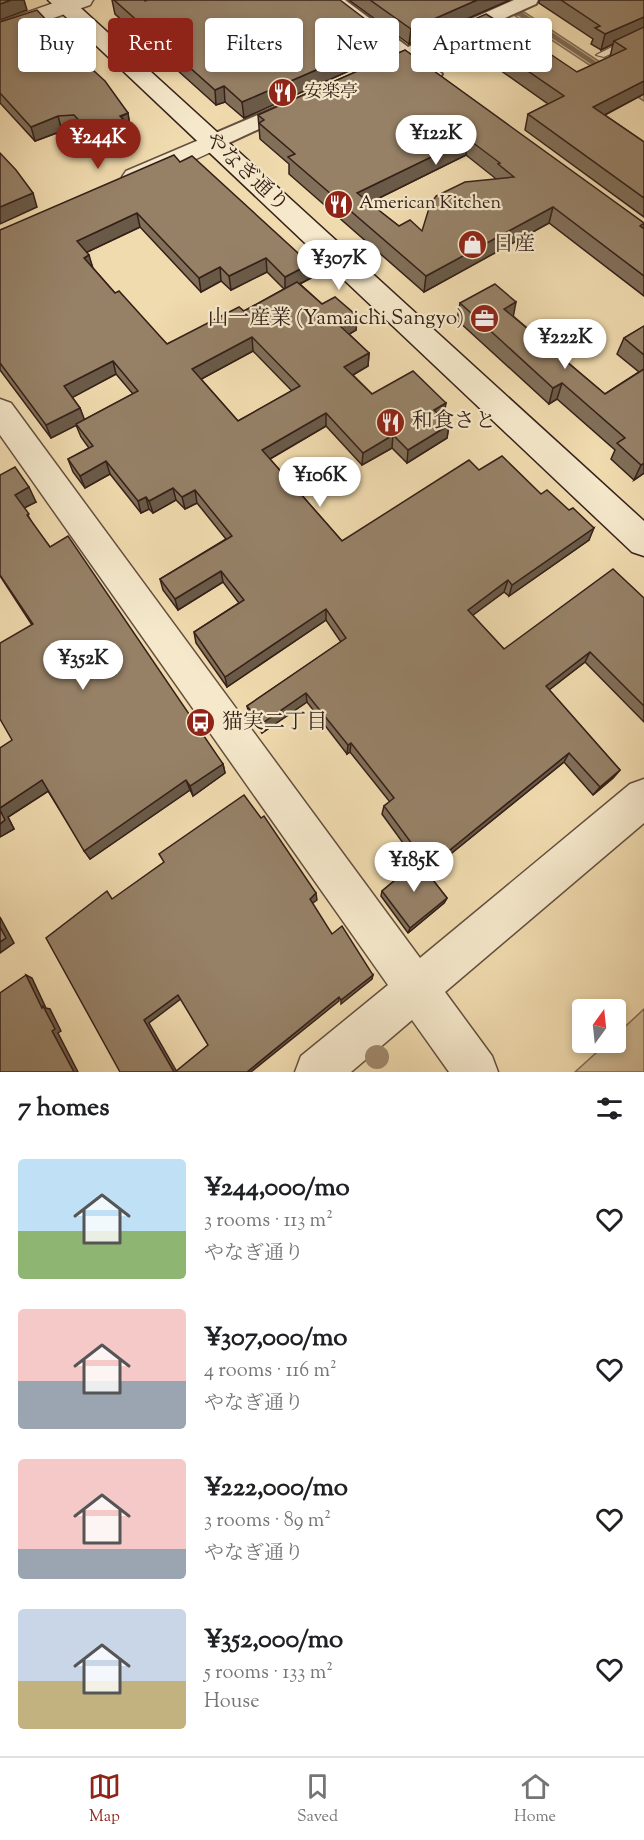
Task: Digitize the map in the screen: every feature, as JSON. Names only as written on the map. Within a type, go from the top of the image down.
[{"type":"street","points":[[333,0],[445,83]]},
{"type":"street","points":[[0,30],[69,2]]},
{"type":"street","name":"やなぎ通り","points":[[69,2],[213,142],[644,542]]},
{"type":"street","points":[[399,58],[518,5]]},
{"type":"street","points":[[109,189],[310,98]]},
{"type":"street","points":[[5,427],[476,1072]]},
{"type":"street","points":[[317,1072],[644,798]]},
{"type":"lane","points":[[601,55],[644,34]]},
{"type":"shaded area","points":[[524,12],[533,18],[518,18],[515,16]]},
{"type":"shaded area","points":[[552,30],[644,91],[644,101],[552,40]]},
{"type":"shaded area","points":[[644,1009],[644,1072],[575,1072],[596,1053],[626,1053],[626,1026]]},
{"type":"building","points":[[114,0],[340,0],[364,18],[315,18],[315,70],[242,102],[224,86],[215,90],[193,70],[193,18],[134,18]]},
{"type":"building","points":[[370,0],[477,0],[436,18],[411,18],[411,29],[399,21],[399,18],[395,18]]},
{"type":"building","points":[[561,0],[644,0],[644,17],[605,34],[595,28],[600,26]]},
{"type":"building","points":[[37,10],[44,18],[18,18],[18,72],[95,72],[105,81],[128,113],[120,116],[123,119],[99,128],[86,128],[74,115],[58,116],[31,127],[0,93],[0,22]]},
{"type":"building","points":[[486,14],[492,18],[477,18]]},
{"type":"building","points":[[644,27],[644,81],[593,107],[644,142],[644,198],[528,114],[564,96],[529,72],[552,72],[552,55],[577,72],[626,49],[614,41]]},
{"type":"building","points":[[405,50],[411,54],[411,72],[435,72],[644,223],[640,226],[644,229],[644,276],[553,207],[426,276],[288,157],[295,154],[259,123],[264,120],[258,115],[355,72],[399,72],[399,53]],"holes":[[[468,139],[500,163],[498,164],[514,177],[465,182],[436,196],[430,205],[422,231],[410,220],[399,226],[357,193]]]},
{"type":"building","points":[[0,153],[33,193],[0,207]]},
{"type":"building","points":[[174,155],[180,162],[192,156],[310,264],[285,277],[266,258],[229,276],[220,267],[199,278],[137,213],[77,241],[89,255],[84,258],[115,293],[119,291],[167,344],[239,307],[244,311],[297,282],[322,304],[335,297],[357,316],[340,326],[369,353],[344,367],[372,394],[413,371],[446,403],[434,410],[449,425],[408,450],[393,435],[363,453],[326,413],[262,450],[342,541],[469,460],[479,470],[502,456],[541,494],[547,490],[569,510],[573,508],[594,528],[512,585],[508,580],[468,610],[504,649],[613,569],[644,598],[644,706],[590,652],[546,686],[620,770],[600,787],[569,753],[429,867],[384,806],[394,798],[351,743],[348,745],[306,693],[261,724],[247,706],[346,638],[326,609],[225,677],[194,632],[244,600],[221,571],[175,599],[160,579],[232,536],[195,490],[182,497],[173,488],[149,501],[146,497],[138,501],[106,461],[80,476],[68,459],[93,446],[76,424],[138,391],[113,361],[64,386],[80,408],[46,425],[0,363],[0,230]],"holes":[[[252,337],[300,386],[238,421],[192,369]]]},
{"type":"building","points":[[495,284],[516,302],[504,309],[605,394],[644,369],[644,463],[641,465],[617,443],[625,438],[562,383],[553,388],[460,303]]},
{"type":"building","points":[[644,326],[644,355],[624,338]]},
{"type":"building","points":[[15,467],[29,487],[15,495],[29,514],[27,515],[50,547],[68,536],[223,764],[190,786],[186,780],[84,851],[42,780],[0,808],[0,748],[12,740],[0,719],[0,643],[33,624],[0,575],[0,475]]},
{"type":"building","points":[[244,795],[261,818],[264,816],[316,893],[310,899],[332,934],[342,926],[373,975],[341,1000],[339,997],[247,1072],[175,1072],[208,1045],[178,995],[144,1020],[174,1072],[120,1072],[46,938],[107,891],[112,899],[164,862],[159,854]]},
{"type":"building","points":[[0,810],[5,820],[0,824]]},
{"type":"building","points":[[415,857],[447,898],[410,928],[382,891],[399,877],[395,873]]},
{"type":"building","points":[[0,927],[6,938],[0,942]]},
{"type":"building","points":[[26,975],[55,1029],[52,1031],[74,1072],[0,1072],[0,993]]},
{"type":"waterway","points":[[499,0],[603,69]]},
{"type":"place","name":"安楽亭","points":[[283,93]]},
{"type":"place","name":"American Kitchen","points":[[338,204]]},
{"type":"place","name":"日産","points":[[472,245]]},
{"type":"place","name":"山一産業 (Yamaichi Sangyo)","points":[[485,319]]},
{"type":"place","name":"和食さと","points":[[391,422]]},
{"type":"place","name":"猫実二丁目","points":[[201,723]]}]
